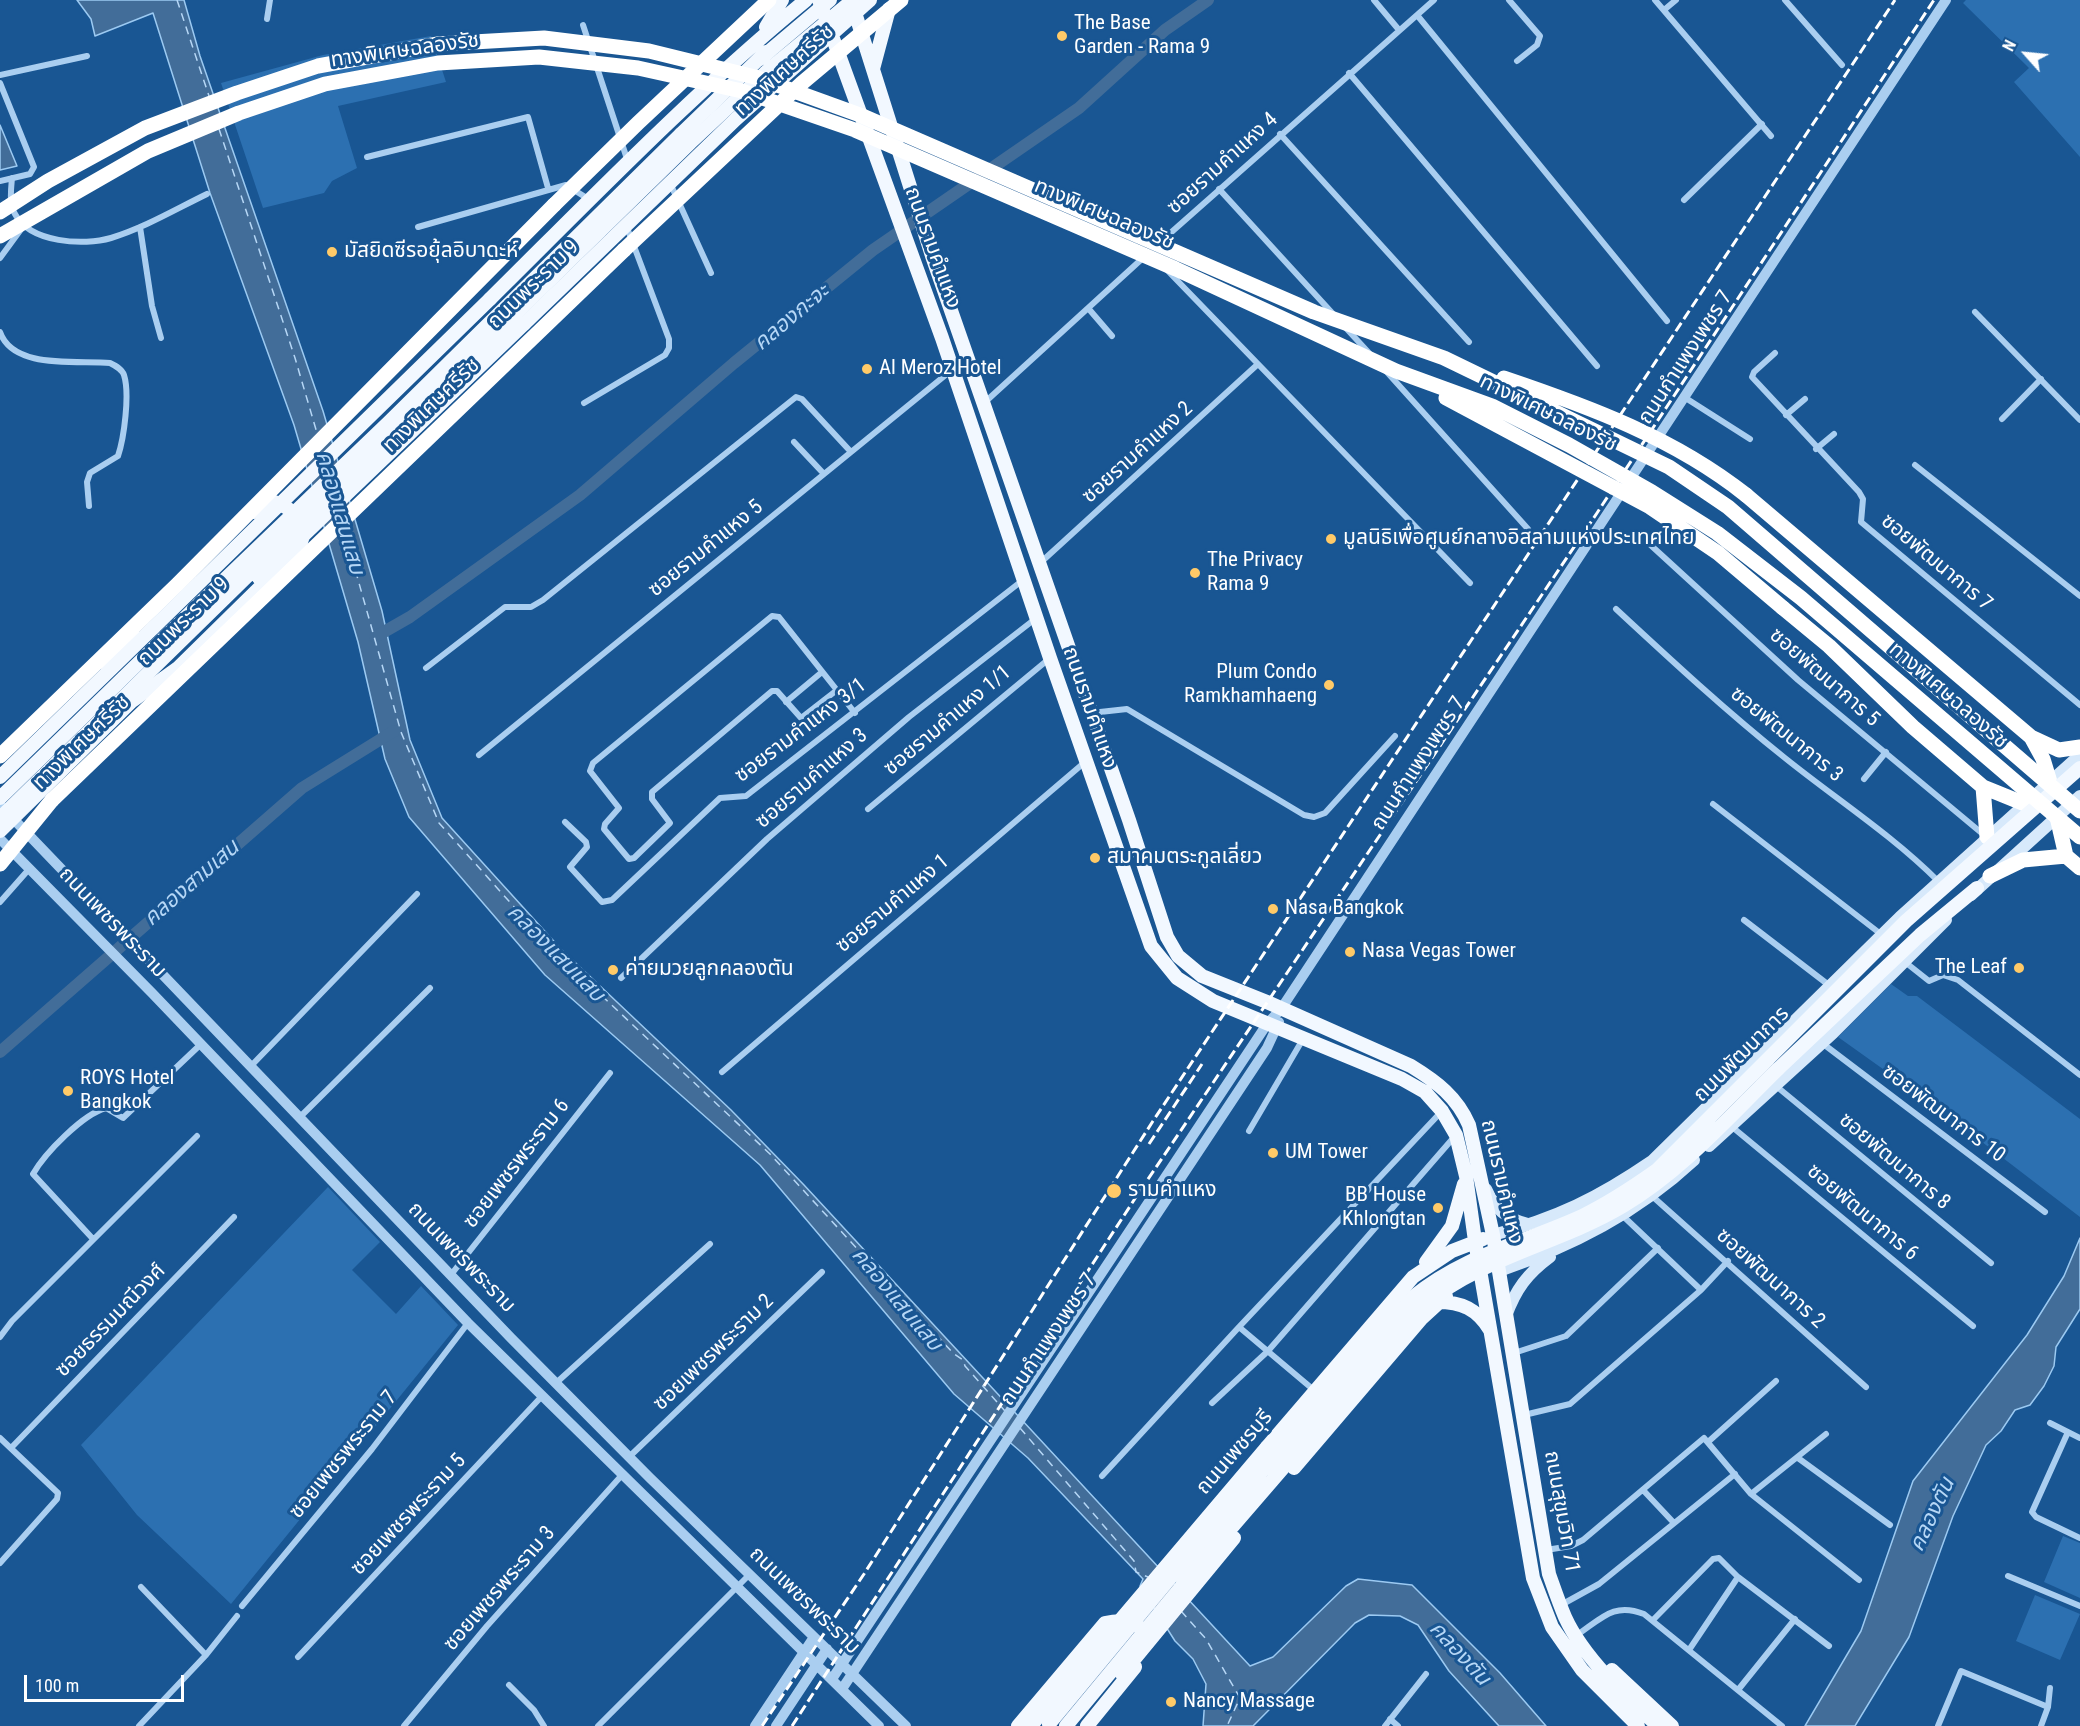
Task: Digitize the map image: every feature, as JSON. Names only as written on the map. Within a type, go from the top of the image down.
[{"type":"highway","points":[[0,756],[178,584],[638,123],[770,0]]},
{"type":"highway","name":"ทางพิเศษศรีรัช","points":[[0,851],[717,160],[801,83],[901,0]]},
{"type":"highway","name":"ทางพิเศษฉลองรัช","points":[[0,212],[48,181],[145,128],[237,93],[318,66],[438,44],[544,38],[593,42],[649,51],[755,77],[860,115],[1314,312],[1444,358],[1669,467],[1728,507],[2070,810]]},
{"type":"highway","name":"ทางพิเศษฉลองรัช","points":[[0,236],[148,151],[239,113],[325,84],[438,63],[539,57],[588,60],[638,68],[742,91],[855,130],[1176,269],[1396,371],[1492,406],[1652,492],[1717,533],[1801,598],[2080,837]]},
{"type":"highway","points":[[1444,358],[1596,410],[1682,451],[1714,470],[2031,736],[2059,750],[2080,747]]},
{"type":"highway","points":[[1396,371],[1650,507],[1718,553],[1829,646],[1983,787],[2025,804]]},
{"type":"highway","points":[[2031,736],[2043,759],[2050,782]]},
{"type":"highway","points":[[1983,787],[1987,837]]},
{"type":"highway","points":[[0,864],[52,800]]},
{"type":"highway","points":[[2060,832],[2070,810]]},
{"type":"highway","points":[[2070,810],[2060,832],[2066,856],[2080,868]]},
{"type":"highway","points":[[1990,876],[2023,860],[2066,856]]},
{"type":"main road","points":[[756,41],[782,0]]},
{"type":"main road","points":[[760,58],[806,0]]},
{"type":"main road","name":"ถนนพระราม 9","points":[[0,777],[628,162],[756,41],[806,0]]},
{"type":"main road","name":"ถนนรามคำแหง","points":[[819,0],[953,369],[1036,619],[1143,926],[1162,963],[1190,989],[1402,1079],[1425,1092],[1442,1111],[1456,1135],[1473,1175],[1493,1235],[1499,1270]]},
{"type":"main road","name":"ถนนพระราม 9","points":[[0,798],[760,58],[830,0]]},
{"type":"main road","name":"ถนนพระราม 9","points":[[0,831],[7,818],[690,143],[765,73],[853,4],[870,0]]},
{"type":"main road","points":[[873,71],[881,32],[893,0]]},
{"type":"main road","name":"ถนนพระราม 9","points":[[7,818],[132,701],[670,183],[831,34],[853,4]]},
{"type":"main road","name":"ถนนรามคำแหง","points":[[853,4],[933,256],[1137,842],[1158,914],[1178,956],[1202,976],[1411,1066],[1433,1080],[1455,1099],[1469,1125],[1475,1241],[1482,1277]]},
{"type":"main road","points":[[800,62],[830,66],[849,82]]},
{"type":"main road","points":[[967,411],[984,403]]},
{"type":"main road","points":[[108,672],[134,630],[261,506],[272,501],[286,506],[299,517],[305,529],[299,549],[178,668],[132,701]]},
{"type":"main road","name":"ถนนพัฒนาการ","points":[[1493,1235],[1532,1225],[1575,1209],[1608,1191],[1652,1161],[1938,881],[2080,755]]},
{"type":"main road","name":"ถนนพัฒนาการ","points":[[1401,1320],[1413,1297],[1449,1270],[1468,1260],[1582,1216],[1620,1195],[1657,1170],[1906,921],[2080,768]]},
{"type":"main road","points":[[2050,782],[2070,810]]},
{"type":"main road","name":"ถนนพัฒนาการ","points":[[1401,1320],[1458,1280],[1585,1226],[1623,1206],[1665,1179],[1920,936],[2070,810],[2080,796]]},
{"type":"main road","points":[[2025,804],[2070,810]]},
{"type":"main road","points":[[1116,848],[1137,842]]},
{"type":"main road","points":[[0,851],[19,857]]},
{"type":"main road","name":"ถนนพัฒนาการ","points":[[1499,1270],[1569,1244],[1623,1216],[1653,1195],[1822,1043],[1977,888]]},
{"type":"main road","points":[[1637,1171],[1640,1183],[1653,1195]]},
{"type":"main road","points":[[1473,1175],[1497,1208],[1514,1221],[1532,1225]]},
{"type":"main road","points":[[1413,1277],[1452,1226],[1473,1175]]},
{"type":"main road","name":"ถนนเพชรบุรี","points":[[1042,1723],[1267,1447],[1413,1277],[1443,1256],[1493,1235]]},
{"type":"main road","points":[[1506,1316],[1513,1297],[1527,1275],[1569,1244]]},
{"type":"main road","points":[[1078,1726],[1294,1468],[1437,1302],[1499,1270]]},
{"type":"main road","name":"ถนนสุขุมวิท 71","points":[[1499,1270],[1549,1574],[1561,1605],[1594,1660],[1618,1690],[1656,1725]]},
{"type":"main road","name":"ถนนสุขุมวิท 71","points":[[1482,1277],[1533,1578],[1552,1627],[1582,1670],[1638,1726]]},
{"type":"main road","points":[[1437,1302],[1454,1302],[1468,1306],[1483,1319],[1491,1332]]},
{"type":"main road","points":[[1066,1726],[1401,1320]]},
{"type":"main road","name":"ถนนเพชรบุรี","points":[[1042,1723],[1190,1554],[1401,1320]]},
{"type":"main road","points":[[1310,1426],[1316,1392]]},
{"type":"main road","points":[[1180,1576],[1310,1426],[1356,1395]]},
{"type":"main road","points":[[1018,1726],[1105,1623],[1122,1619],[1132,1622],[1143,1631],[1147,1640],[1146,1654],[1087,1726]]},
{"type":"main road","points":[[1594,1660],[1611,1669],[1672,1726]]},
{"type":"main road","points":[[1582,1670],[1584,1681],[1595,1696],[1626,1726]]},
{"type":"street","points":[[267,19],[270,0]]},
{"type":"street","points":[[1374,0],[1399,30]]},
{"type":"street","name":"ซอยรามคำแหง 4","points":[[984,403],[1280,134],[1434,0]]},
{"type":"street","points":[[1509,0],[1540,36],[1537,45],[1517,61]]},
{"type":"street","points":[[1655,0],[1771,136]]},
{"type":"street","points":[[1664,10],[1676,0]]},
{"type":"street","points":[[1785,0],[1842,65]]},
{"type":"street","name":"ถนนกำแพงเพชร 7","points":[[842,1689],[1039,1390],[1273,1026],[1281,1010],[1946,0]]},
{"type":"street","points":[[1417,15],[1667,321]]},
{"type":"street","points":[[583,25],[628,162]]},
{"type":"street","points":[[0,75],[87,56]]},
{"type":"street","points":[[1349,73],[1597,366]]},
{"type":"street","points":[[0,83],[33,165],[30,174],[0,181]]},
{"type":"street","points":[[367,157],[528,117],[548,188]]},
{"type":"street","points":[[1684,200],[1762,124]]},
{"type":"street","points":[[1280,134],[1469,342]]},
{"type":"street","points":[[12,178],[12,208],[24,225],[46,236],[84,241],[111,238],[207,194]]},
{"type":"street","points":[[670,183],[711,273]]},
{"type":"street","points":[[418,228],[548,188],[566,185],[590,200]]},
{"type":"street","points":[[1220,189],[1528,529]]},
{"type":"street","points":[[0,258],[24,225]]},
{"type":"street","points":[[584,403],[665,356],[669,348],[669,339],[626,225]]},
{"type":"street","points":[[140,226],[152,306],[161,338]]},
{"type":"street","points":[[1150,252],[1470,583]]},
{"type":"street","points":[[1088,309],[1112,336]]},
{"type":"street","points":[[1975,312],[2080,420]]},
{"type":"street","points":[[0,332],[11,348],[32,359],[110,363],[124,375],[123,440],[118,456],[90,473],[87,482],[89,506]]},
{"type":"street","name":"ซอยพัฒนาการ 7","points":[[1775,353],[1752,374],[1816,449],[1859,492],[1863,499],[1861,522],[2080,705]]},
{"type":"street","name":"ซอยรามคำแหง 2","points":[[1039,565],[1258,364]]},
{"type":"street","name":"ซอยรามคำแหง 5","points":[[479,755],[953,369]]},
{"type":"street","points":[[2002,419],[2041,379]]},
{"type":"street","points":[[426,668],[505,607],[531,607],[543,600],[796,397],[802,399],[851,452]]},
{"type":"street","points":[[1684,397],[1750,439]]},
{"type":"street","points":[[1786,415],[1805,399]]},
{"type":"street","points":[[1816,449],[1834,434]]},
{"type":"street","points":[[794,442],[824,474]]},
{"type":"street","points":[[1915,465],[2080,596]]},
{"type":"street","name":"ซอยพัฒนาการ 5","points":[[1644,539],[1798,680],[1987,837]]},
{"type":"street","name":"ซอยรามคำแหง 3/1","points":[[565,822],[586,842],[587,848],[570,867],[602,902],[612,900],[720,798],[746,796],[855,713],[1023,579]]},
{"type":"street","name":"ซอยพัฒนาการ 3","points":[[1616,609],[1695,682],[1785,757],[1916,859],[1938,881]]},
{"type":"street","points":[[837,690],[801,718],[777,691],[772,692],[652,792],[652,800],[670,823],[634,858],[629,859],[604,829],[605,824],[619,808],[590,771],[593,763],[776,616],[837,690],[855,713]]},
{"type":"street","name":"ซอยรามคำแหง 3","points":[[621,978],[776,832],[909,717],[1036,619]]},
{"type":"street","name":"ซอยรามคำแหง 1/1","points":[[868,809],[1050,658]]},
{"type":"street","points":[[786,702],[822,672]]},
{"type":"street","points":[[1091,713],[1127,709],[1304,814],[1314,817],[1325,813],[1395,736]]},
{"type":"street","points":[[1864,779],[1886,752]]},
{"type":"street","name":"ซอยรามคำแหง 1","points":[[722,1072],[1085,762]]},
{"type":"street","points":[[1713,804],[1882,935]]},
{"type":"street","name":"ถนนเพชรพระราม","points":[[0,805],[7,818],[90,896],[450,1276],[629,1457],[906,1726]]},
{"type":"street","name":"ถนนเพชรพระราม","points":[[0,838],[74,912],[468,1323],[543,1394],[622,1475],[879,1726]]},
{"type":"street","points":[[0,902],[30,868]]},
{"type":"street","points":[[250,1067],[417,894]]},
{"type":"street","points":[[1744,920],[1830,986]]},
{"type":"street","points":[[1905,962],[1929,981],[1943,975],[1958,980],[2080,1075]]},
{"type":"street","points":[[299,1118],[430,988]]},
{"type":"street","name":"ถนนกำแพงเพชร 7","points":[[832,1679],[1029,1384],[1273,1026]]},
{"type":"street","points":[[93,1239],[37,1181],[33,1174],[36,1168],[93,1112],[106,1108],[123,1118],[215,1030]]},
{"type":"street","points":[[1250,1131],[1303,1038]]},
{"type":"street","name":"ซอยพัฒนาการ 10","points":[[1822,1043],[2045,1212]]},
{"type":"street","name":"ซอยเพชรพระราม 6","points":[[450,1276],[610,1073]]},
{"type":"street","name":"ซอยพัฒนาการ 8","points":[[1776,1086],[1991,1263]]},
{"type":"street","points":[[1102,1476],[1442,1111]]},
{"type":"street","name":"ซอยพัฒนาการ 6","points":[[1731,1126],[1973,1326]]},
{"type":"street","points":[[1212,1403],[1268,1352],[1456,1135]]},
{"type":"street","points":[[0,1337],[12,1321],[197,1136]]},
{"type":"street","name":"ซอยพัฒนาการ 2","points":[[1653,1195],[1866,1387]]},
{"type":"street","name":"ซอยธรรมมณีวงศ์","points":[[11,1448],[234,1216]]},
{"type":"street","points":[[1623,1216],[1701,1290]]},
{"type":"street","points":[[556,1383],[710,1244]]},
{"type":"street","points":[[1512,1354],[1566,1336],[1658,1248]]},
{"type":"street","points":[[1523,1415],[1570,1404],[1701,1290],[1728,1262]]},
{"type":"street","name":"ซอยเพชรพระราม 2","points":[[629,1457],[822,1272]]},
{"type":"street","name":"ซอยเพชรพระราม 7","points":[[242,1606],[372,1449],[468,1323]]},
{"type":"street","points":[[1239,1327],[1316,1392]]},
{"type":"street","points":[[1545,1550],[1571,1546],[1583,1540],[1776,1381]]},
{"type":"street","name":"ซอยเพชรพระราม 5","points":[[298,1657],[543,1394]]},
{"type":"street","points":[[2050,1423],[2080,1438]]},
{"type":"street","points":[[2068,1432],[2032,1512],[2036,1517],[2080,1539]]},
{"type":"street","points":[[1751,1494],[1826,1434]]},
{"type":"street","points":[[0,1438],[57,1489],[57,1498],[0,1563]]},
{"type":"street","points":[[1706,1440],[1751,1494],[1859,1580]]},
{"type":"street","points":[[1798,1458],[1890,1525]]},
{"type":"street","points":[[1561,1605],[1599,1584],[1735,1474]]},
{"type":"street","name":"ซอยเพชรพระราม 3","points":[[404,1726],[487,1626],[622,1475]]},
{"type":"street","points":[[1643,1490],[1674,1523]]},
{"type":"street","points":[[0,1551],[6,1556]]},
{"type":"street","points":[[1653,1620],[1713,1559],[1719,1558],[1738,1577],[1829,1646]]},
{"type":"street","points":[[598,1726],[749,1575]]},
{"type":"street","points":[[2008,1576],[2080,1606]]},
{"type":"street","points":[[1689,1650],[1738,1577]]},
{"type":"street","points":[[141,1587],[206,1655]]},
{"type":"street","points":[[1577,1635],[1614,1610],[1633,1609],[1653,1620],[1782,1726]]},
{"type":"street","points":[[139,1726],[206,1655],[237,1616]]},
{"type":"street","points":[[1738,1690],[1794,1619]]},
{"type":"street","points":[[755,1726],[814,1637]]},
{"type":"street","points":[[776,1726],[827,1649]]},
{"type":"street","points":[[1938,1726],[1961,1671],[2048,1707]]},
{"type":"street","points":[[1385,1726],[1426,1674]]},
{"type":"street","points":[[509,1685],[534,1710],[544,1726]]},
{"type":"street","points":[[2042,1726],[2048,1707],[2050,1688]]},
{"type":"street","points":[[1390,1719],[1398,1726]]},
{"type":"shaded area","points":[[1966,0],[2080,0],[2080,157],[2014,82],[2029,68],[1963,3]]},
{"type":"shaded area","points":[[431,36],[446,82],[338,106],[357,168],[332,181],[324,193],[263,208],[221,83],[323,55]]},
{"type":"shaded area","points":[[1891,984],[1908,996],[1917,996],[2080,1119],[2080,1217],[1939,1109],[1838,1037]]},
{"type":"shaded area","points":[[328,1187],[380,1242],[352,1270],[396,1314],[421,1286],[458,1325],[231,1604],[137,1515],[81,1445]]},
{"type":"shaded area","points":[[2063,1536],[2080,1543],[2080,1598],[2044,1582]]},
{"type":"shaded area","points":[[2035,1595],[2080,1614],[2060,1660],[2016,1641]]},
{"type":"water","points":[[77,0],[184,0],[200,56],[323,411],[382,611],[410,740],[442,818],[561,949],[731,1110],[804,1185],[1250,1666],[1273,1657],[1346,1586],[1358,1579],[1412,1585],[1500,1673],[1546,1726],[1499,1726],[1449,1671],[1418,1625],[1400,1616],[1369,1615],[1355,1623],[1253,1726],[1203,1726],[1206,1684],[1193,1659],[1175,1641],[1140,1586],[1143,1579],[1028,1458],[954,1394],[760,1165],[545,975],[409,817],[385,759],[358,642],[294,425],[210,193],[153,13],[95,36],[91,19]]},
{"type":"water","points":[[0,125],[17,166],[0,170]]},
{"type":"water","name":"คลองตัน","points":[[2080,1238],[2080,1309],[2056,1347],[2054,1366],[2044,1386],[2030,1405],[2015,1410],[2001,1431],[1986,1445],[1953,1516],[1909,1637],[1855,1726],[1805,1726],[1861,1631],[1913,1481],[2027,1335],[2064,1276]]},
{"type":"waterway","name":"คลองกะจะ","points":[[375,637],[410,617],[580,495],[734,363],[873,250],[1079,108],[1165,30],[1208,0]]},
{"type":"waterway","name":"คลองสามเสน","points":[[0,1052],[302,788],[394,731]]},
{"type":"ferry route","points":[[177,0],[209,96]]},
{"type":"ferry route","points":[[219,129],[295,358],[317,433]]},
{"type":"ferry route","points":[[344,530],[401,732],[439,823],[550,947],[770,1154],[953,1353],[963,1360],[965,1366],[1005,1411]]},
{"type":"ferry route","points":[[1020,1428],[1134,1561],[1136,1572],[1148,1577]]},
{"type":"ferry route","points":[[1181,1611],[1206,1639],[1240,1698],[1227,1726]]},
{"type":"railway","points":[[762,1726],[864,1574],[1153,1121],[1895,0]]},
{"type":"railway","points":[[792,1726],[1136,1197],[1597,513],[1934,0]]},
{"type":"railway","points":[[1149,1144],[1202,1064]]},
{"type":"place","name":"The Base Garden - Rama 9","points":[[1062,36]]},
{"type":"place","name":"มัสยิดซีรอยุ้ลอิบาดะห์","points":[[332,252]]},
{"type":"place","name":"Al Meroz Hotel","points":[[867,369]]},
{"type":"place","name":"มูลนิธิเพื่อศูนย์กลางอิสลามแห่งประเทศไทย","points":[[1331,539]]},
{"type":"place","name":"The Privacy Rama 9","points":[[1195,573]]},
{"type":"place","name":"Plum Condo Ramkhamhaeng","points":[[1329,685]]},
{"type":"place","name":"สมาคมตระกูลเลี่ยว","points":[[1095,858]]},
{"type":"place","name":"Nasa Bangkok","points":[[1273,909]]},
{"type":"place","name":"Nasa Vegas Tower","points":[[1350,952]]},
{"type":"place","name":"The Leaf","points":[[2019,968]]},
{"type":"place","name":"ค่ายมวยลูกคลองตัน","points":[[613,970]]},
{"type":"place","name":"ROYS Hotel Bangkok","points":[[68,1091]]},
{"type":"place","name":"UM Tower","points":[[1273,1153]]},
{"type":"place","name":"รามคำแหง","points":[[1114,1191]]},
{"type":"place","name":"BB House Khlongtan","points":[[1438,1208]]},
{"type":"place","name":"Nancy Massage","points":[[1171,1702]]},
{"type":"water label","name":"คลองแสนแสบ","points":[[339,513]]},
{"type":"water label","name":"คลองแสนแสบ","points":[[555,954]]},
{"type":"water label","name":"คลองแสนแสบ","points":[[896,1300]]}]
